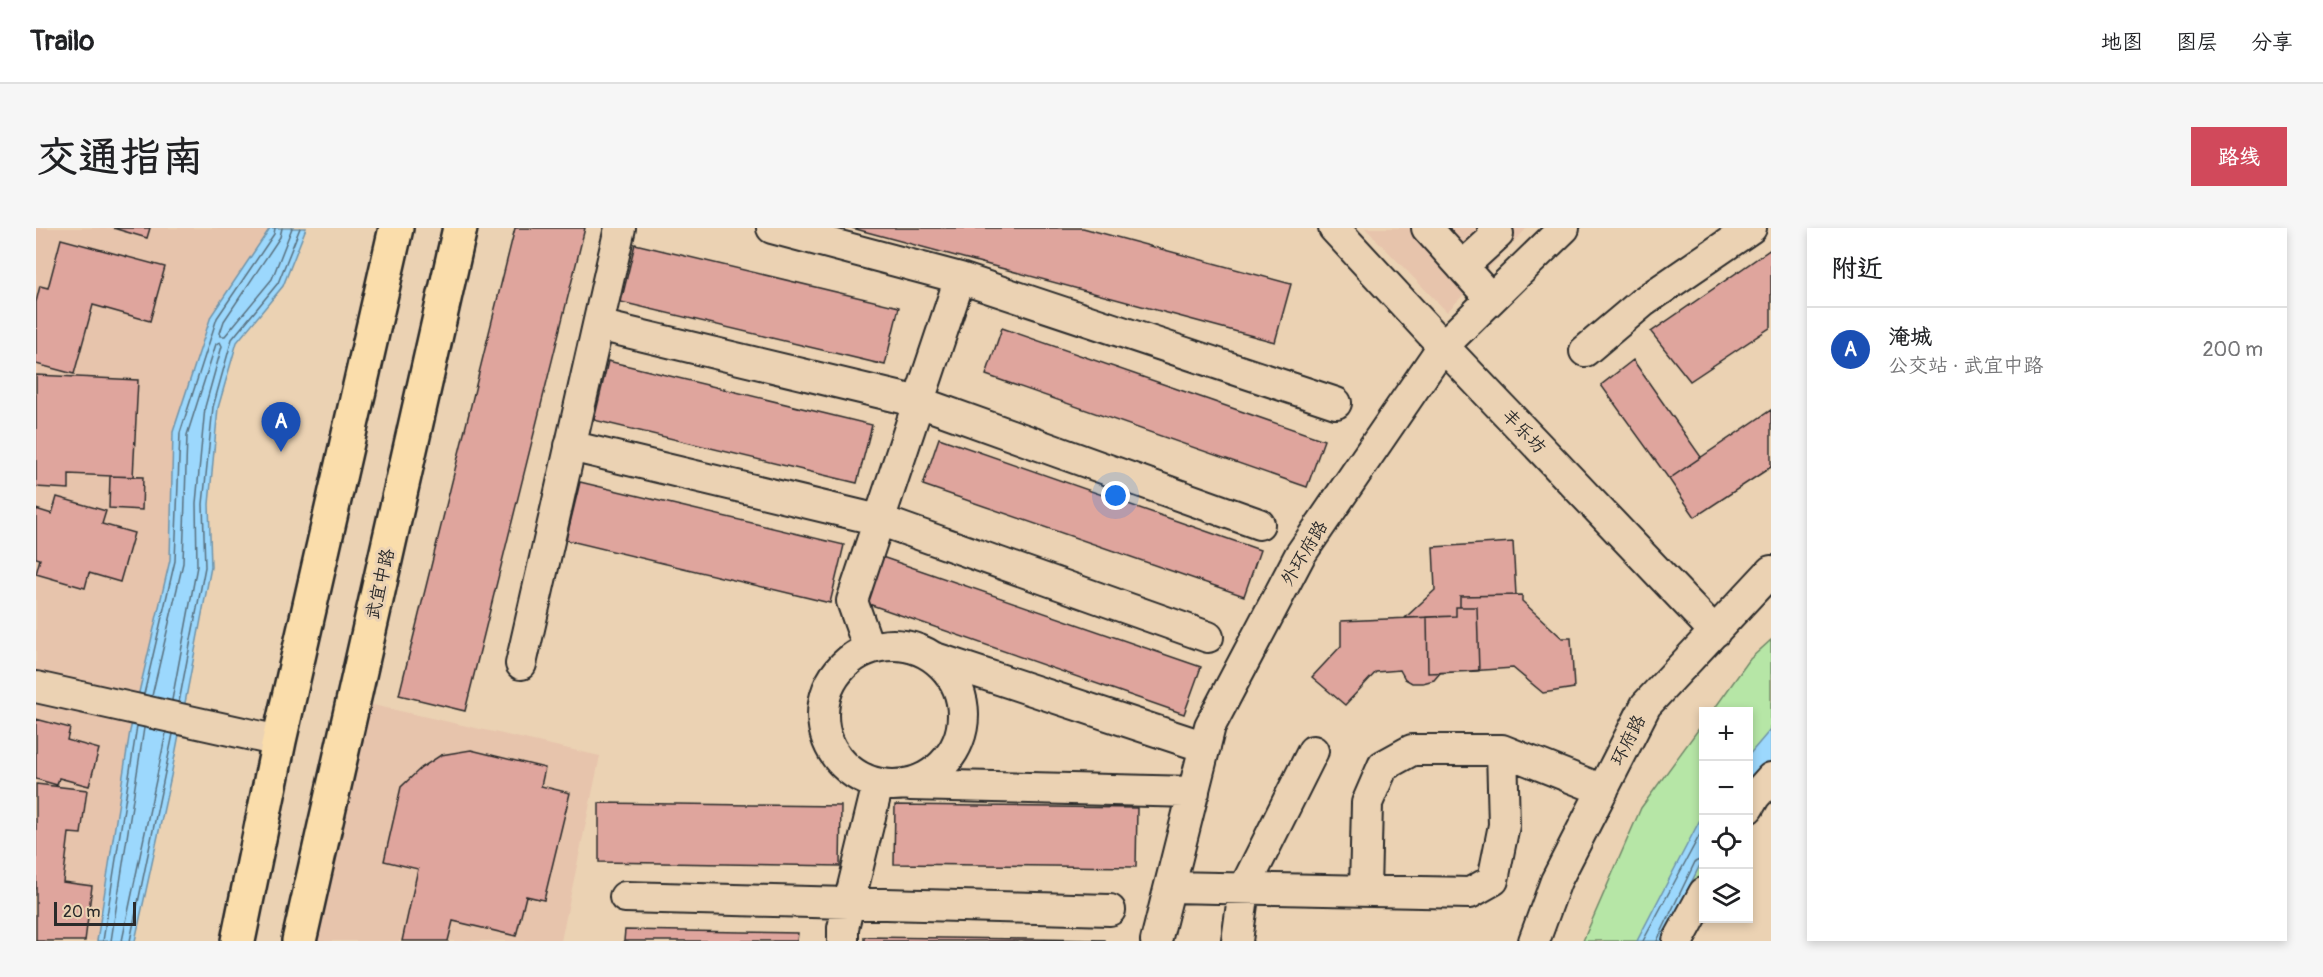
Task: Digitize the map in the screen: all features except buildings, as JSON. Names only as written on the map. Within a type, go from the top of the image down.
[{"type":"main road","points":[[238,941],[279,741],[396,228]]},
{"type":"main road","name":"武宜中路","points":[[299,941],[460,228]]},
{"type":"street","points":[[521,664],[620,228]]},
{"type":"street","points":[[772,228],[960,278],[1336,404]]},
{"type":"street","name":"丰乐坊","points":[[1334,228],[1715,632]]},
{"type":"street","points":[[1427,228],[1491,299]]},
{"type":"street","points":[[1462,267],[1498,234],[1493,228]]},
{"type":"street","name":"外环府路","points":[[1156,941],[1210,726],[1300,555],[1443,346],[1564,228]]},
{"type":"street","points":[[1585,351],[1642,302],[1751,228]]},
{"type":"street","points":[[869,649],[852,601],[960,278]]},
{"type":"street","points":[[597,325],[919,402],[1259,524]]},
{"type":"street","points":[[570,446],[879,520],[1208,637]]},
{"type":"street","name":"环府路","points":[[1534,941],[1556,881],[1646,705],[1771,571]]},
{"type":"street","points":[[890,784],[923,778],[942,766],[955,748],[963,727],[964,704],[957,683],[943,664],[935,658],[903,645],[879,645],[857,654],[838,670],[826,691],[822,714],[826,738],[838,759],[856,775],[890,784],[1194,792]]},
{"type":"street","points":[[935,658],[1205,747]]},
{"type":"street","points":[[36,687],[279,741]]},
{"type":"street","points":[[1365,891],[1367,803],[1383,766],[1412,750],[1502,750],[1603,790]]},
{"type":"street","points":[[1170,887],[1470,893],[1493,880],[1504,825],[1502,750]]},
{"type":"street","points":[[1237,941],[1244,889],[1313,751]]},
{"type":"street","points":[[1753,799],[1771,778]]},
{"type":"street","points":[[843,941],[843,928],[850,903],[890,784]]},
{"type":"street","points":[[624,897],[1110,910]]},
{"type":"street","points":[[1678,941],[1699,902]]},
{"type":"shaded area","points":[[36,228],[270,228],[211,316],[173,432],[170,560],[130,731],[97,941],[36,941]]},
{"type":"shaded area","points":[[1365,228],[1527,228],[1447,312]]},
{"type":"shaded area","points":[[364,703],[600,756],[561,941],[311,941]]},
{"type":"green space","points":[[1771,640],[1771,767],[1753,789],[1753,707],[1716,707],[1750,659]]},
{"type":"green space","points":[[1699,728],[1699,882],[1669,941],[1583,941],[1641,808]]},
{"type":"water","points":[[270,228],[306,228],[283,286],[237,342],[218,408],[209,504],[211,567],[171,776],[135,941],[97,941],[130,731],[170,560],[173,432],[211,316]]},
{"type":"water","points":[[1771,729],[1771,763],[1753,788],[1753,761],[1753,750]]},
{"type":"water","points":[[1699,822],[1699,867],[1662,941],[1637,941]]},
{"type":"place","name":"淹城","points":[[281,452]]}]
